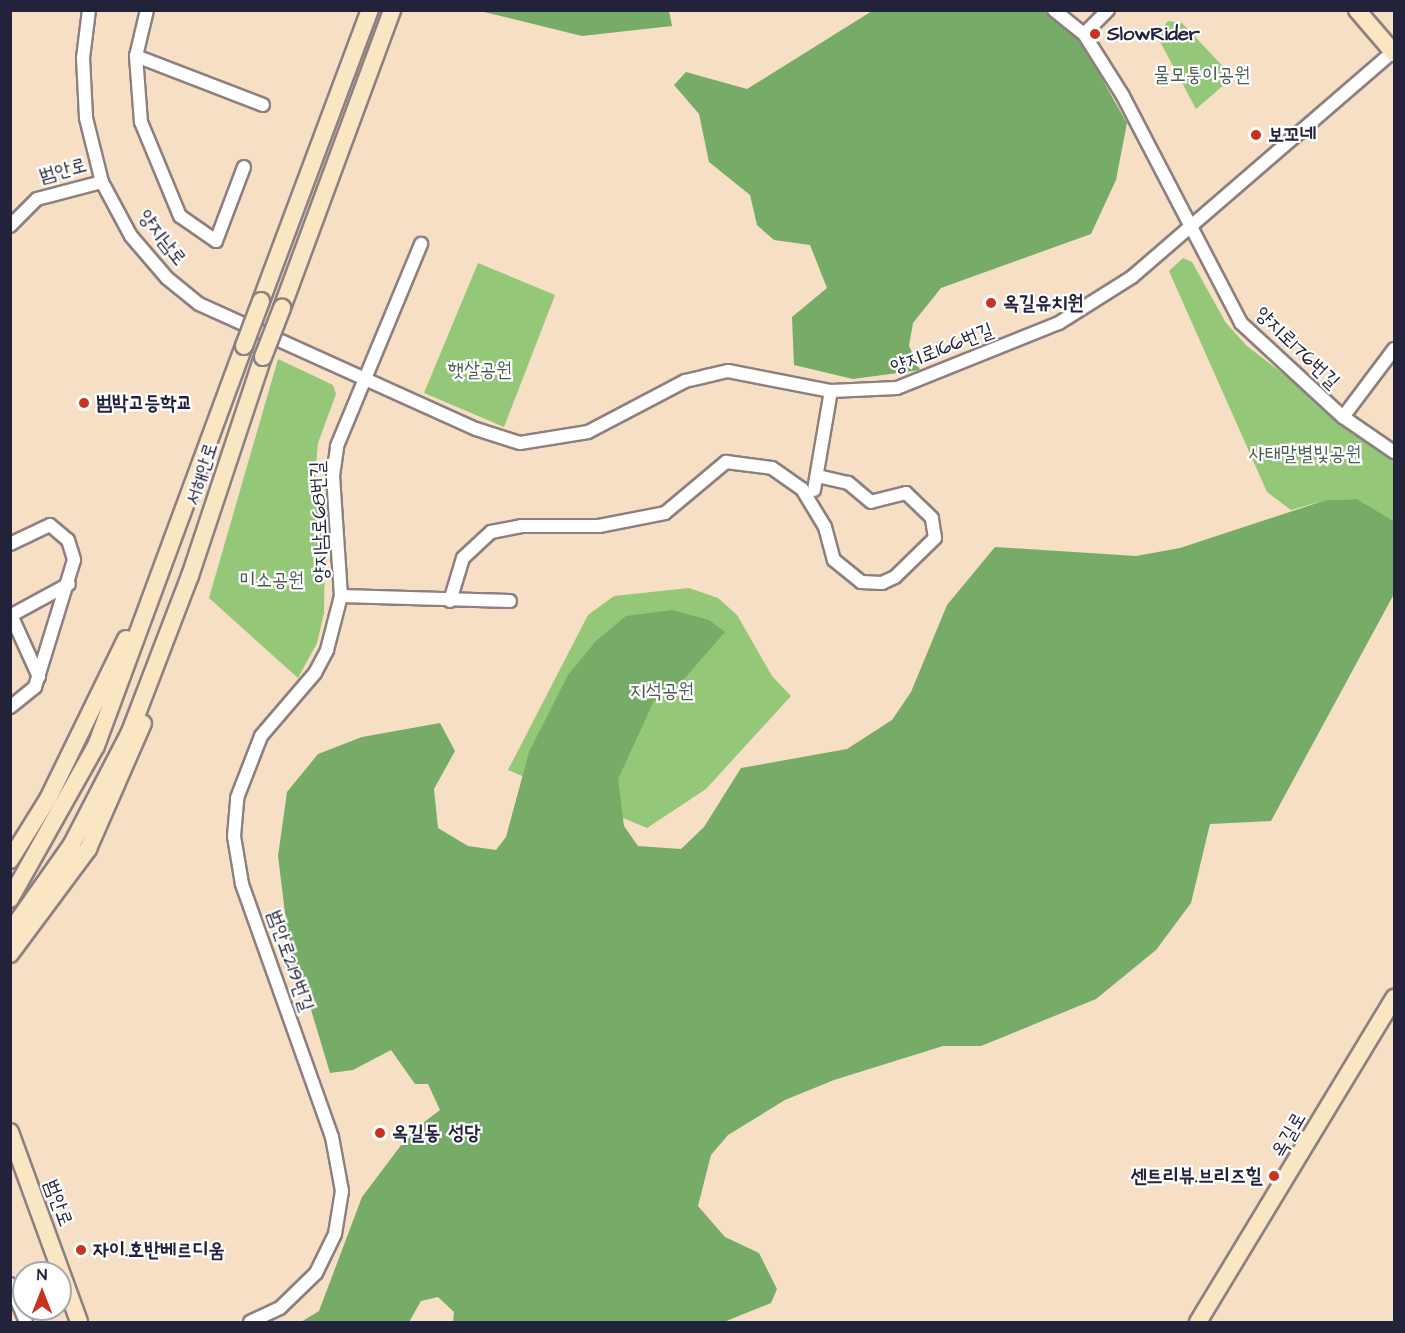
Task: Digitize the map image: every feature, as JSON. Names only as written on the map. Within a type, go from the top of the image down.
[{"type":"main road","name":"서해안로","points":[[10,899],[96,746],[370,10]]},
{"type":"main road","name":"서해안로","points":[[10,932],[87,818],[130,732],[190,576],[263,357],[392,10]]},
{"type":"main road","points":[[1357,10],[1394,53]]},
{"type":"main road","points":[[10,860],[48,799],[162,565]]},
{"type":"main road","points":[[10,954],[65,884],[108,812],[133,757],[190,576]]},
{"type":"main road","name":"옥길로","points":[[1198,1323],[1395,998]]},
{"type":"main road","name":"범안로","points":[[10,1132],[79,1323]]},
{"type":"street","name":"양지남로","points":[[89,10],[83,58],[86,118],[102,182],[131,236],[167,278],[199,304],[362,378]]},
{"type":"street","points":[[147,10],[136,56],[141,122],[159,175],[180,216],[216,242],[244,167]]},
{"type":"street","name":"양지로176번길","points":[[1054,10],[1084,34],[1124,96],[1189,228],[1241,322],[1343,417],[1395,349]]},
{"type":"street","points":[[1084,34],[1108,10]]},
{"type":"street","name":"양지로166번길","points":[[362,378],[520,443],[588,432],[708,374],[754,372],[831,391],[897,388],[1059,323],[1109,294],[1394,53]]},
{"type":"street","points":[[136,56],[263,105]]},
{"type":"street","name":"범안로","points":[[10,226],[37,199],[102,182]]},
{"type":"street","name":"양지남로68번길","points":[[341,596],[334,465],[362,378],[421,244]]},
{"type":"street","points":[[814,490],[831,391]]},
{"type":"street","points":[[1343,417],[1395,452]]},
{"type":"street","points":[[450,601],[463,558],[491,532],[521,526],[599,526],[665,513],[688,500],[710,471],[726,462],[772,468],[802,489],[825,527],[834,560],[861,582],[882,583],[895,577],[935,538],[932,518],[906,493],[871,502],[848,483],[817,476]]},
{"type":"street","points":[[10,544],[41,527],[58,528],[71,549],[69,584],[39,677],[30,695],[10,707]]},
{"type":"street","points":[[39,677],[11,616],[69,584]]},
{"type":"street","points":[[341,596],[510,601]]},
{"type":"street","name":"범안로219번길","points":[[250,1323],[267,1319],[294,1298],[324,1260],[339,1220],[341,1179],[332,1137],[242,884],[234,824],[249,759],[268,726],[322,662],[341,596]]},
{"type":"street","points":[[10,1284],[26,1323]]},
{"type":"green space","points":[[480,11],[669,11],[672,26],[582,36]]},
{"type":"green space","points":[[872,11],[1045,12],[1081,42],[1127,123],[1116,180],[1091,234],[941,288],[913,323],[909,346],[920,370],[853,379],[794,365],[792,317],[827,288],[810,245],[774,240],[757,225],[750,195],[709,162],[699,114],[674,85],[686,72],[747,89]]},
{"type":"green space","name":"물모퉁이공원","points":[[1168,21],[1182,23],[1233,77],[1196,109],[1157,36]]},
{"type":"green space","name":"사태말별빛공원","points":[[1183,258],[1192,262],[1226,323],[1247,346],[1394,459],[1394,521],[1357,499],[1326,500],[1291,510],[1267,492],[1169,271]]},
{"type":"green space","name":"햇살공원","points":[[478,263],[555,295],[504,427],[424,393]]},
{"type":"green space","name":"미소공원","points":[[278,359],[333,385],[336,394],[318,443],[315,477],[325,535],[324,613],[317,643],[298,678],[209,598]]},
{"type":"green space","points":[[1357,499],[1394,521],[1394,594],[1271,821],[1210,824],[1191,903],[1156,950],[1096,999],[981,1046],[943,1046],[834,1080],[785,1100],[728,1135],[711,1155],[698,1206],[725,1237],[759,1253],[777,1289],[771,1303],[724,1322],[453,1322],[454,1312],[438,1297],[421,1301],[409,1322],[301,1322],[319,1311],[362,1197],[411,1132],[440,1110],[428,1084],[415,1084],[391,1050],[353,1070],[330,1073],[306,993],[292,970],[278,856],[287,792],[318,754],[362,737],[440,723],[455,751],[434,789],[438,828],[468,846],[496,850],[506,837],[529,752],[568,675],[596,641],[626,616],[672,610],[709,620],[725,632],[685,678],[654,701],[618,779],[624,826],[638,846],[681,849],[704,827],[741,768],[847,749],[892,720],[911,692],[947,605],[995,547],[1136,556],[1180,548],[1326,500]]},
{"type":"green space","name":"지석공원","points":[[689,588],[718,598],[737,615],[772,676],[791,696],[706,789],[647,828],[508,770],[588,615],[614,596]]},
{"type":"place","name":"SlowRider","points":[[1095,34]]},
{"type":"place","name":"보꼬네","points":[[1256,135]]},
{"type":"place","name":"옥길유치원","points":[[991,303]]},
{"type":"place","name":"범박고등학교","points":[[84,403]]},
{"type":"place","name":"옥길동 성당","points":[[380,1133]]},
{"type":"place","name":"센트리뷰.브리즈힐","points":[[1274,1176]]},
{"type":"place","name":"자이.호반베르디움","points":[[81,1250]]}]
